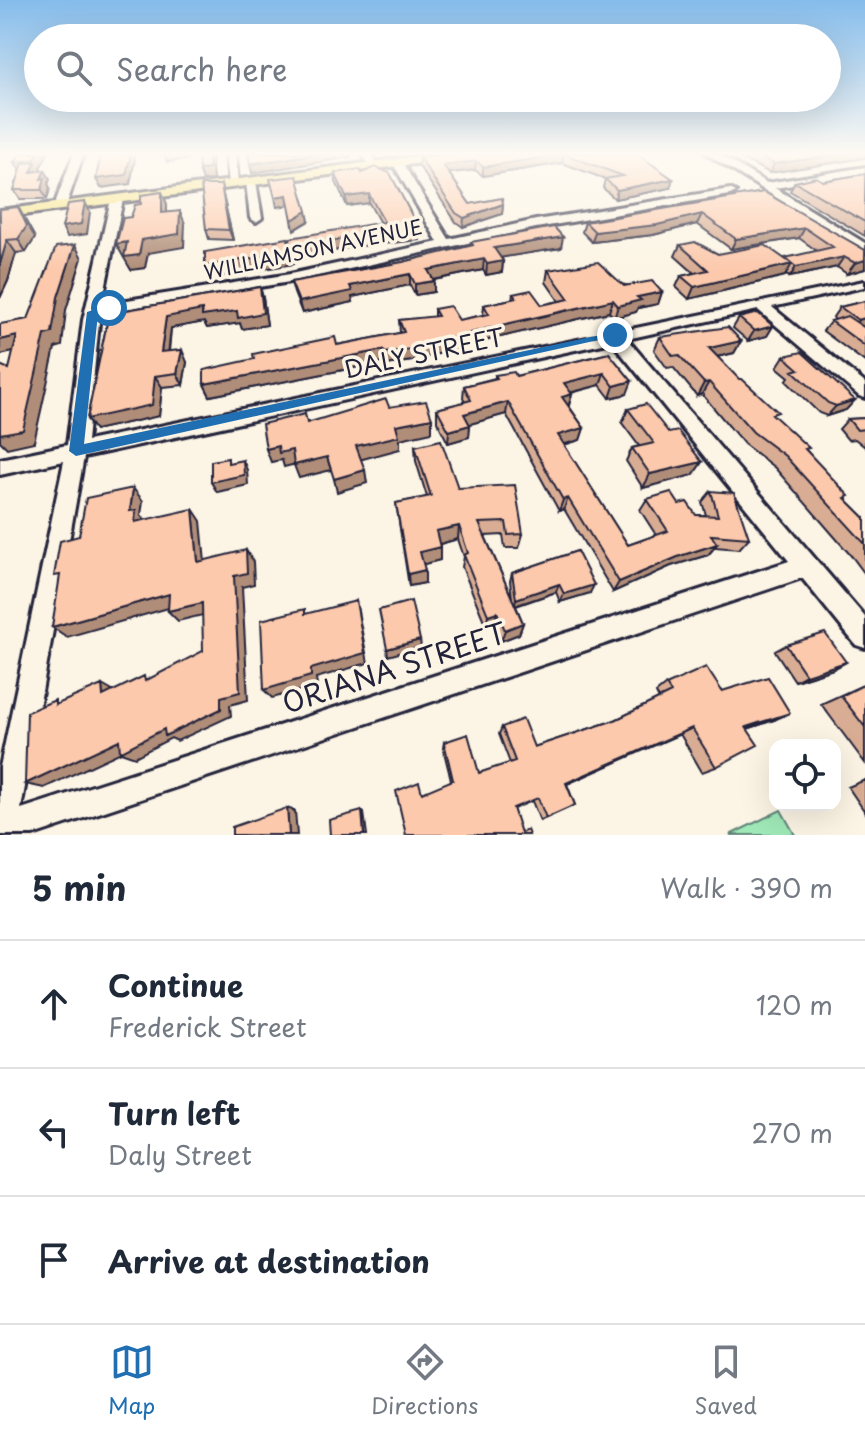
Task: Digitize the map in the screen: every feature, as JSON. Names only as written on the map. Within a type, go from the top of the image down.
[{"type":"main road","points":[[0,214],[172,192]]},
{"type":"street","points":[[60,206],[65,192]]},
{"type":"street","points":[[252,192],[256,218]]},
{"type":"street","points":[[415,192],[445,243]]},
{"type":"street","name":"WILLIAMSON AVENUE","points":[[93,310],[290,278],[445,243],[730,192]]},
{"type":"street","points":[[772,192],[865,249]]},
{"type":"street","points":[[1,832],[76,451],[93,310],[117,199]]},
{"type":"street","name":"DALY STREET","points":[[0,467],[615,335],[763,307],[859,284]]},
{"type":"street","points":[[763,307],[865,392]]},
{"type":"street","points":[[615,335],[865,636]]},
{"type":"street","name":"ORIANA STREET","points":[[1,832],[805,566]]},
{"type":"green space","points":[[782,811],[795,835],[730,835]]},
{"type":"building","points":[[162,192],[162,213],[180,211],[179,234],[142,240],[139,255],[124,257],[127,242],[116,244],[123,218],[131,217],[135,205],[141,204],[141,195]]},
{"type":"building","points":[[202,192],[222,192],[229,230],[206,229]]},
{"type":"building","points":[[274,192],[302,192],[307,211],[292,220],[287,195],[275,197]]},
{"type":"building","points":[[344,192],[400,192],[420,231],[351,237],[291,250],[290,238],[384,222],[369,194],[346,197]]},
{"type":"building","points":[[442,192],[462,192],[470,204],[502,198],[503,204],[464,218],[456,213]]},
{"type":"building","points":[[764,192],[865,250],[865,260],[855,263],[844,257],[796,267],[785,258],[833,247],[805,228],[736,239],[702,214],[657,225],[595,232],[585,222]]},
{"type":"building","points":[[812,192],[865,192],[865,222]]},
{"type":"building","points":[[85,202],[81,224],[62,227],[68,204]]},
{"type":"building","points":[[18,207],[27,226],[18,239],[7,240],[0,264],[0,209]]},
{"type":"building","points":[[554,227],[563,237],[494,248],[503,261],[487,264],[484,259],[428,270],[434,281],[415,284],[410,274],[350,286],[352,291],[299,302],[291,282],[403,262],[473,245],[471,242]]},
{"type":"building","points":[[288,238],[291,252],[205,266],[205,252]]},
{"type":"building","points":[[695,242],[718,254],[765,245],[792,264],[694,287],[681,276],[708,270],[680,245]]},
{"type":"building","points":[[75,245],[58,297],[52,333],[45,335],[23,430],[0,434],[0,365],[9,369],[17,336],[0,340],[0,324],[28,319],[56,247]]},
{"type":"building","points":[[598,262],[624,286],[652,281],[662,292],[637,297],[641,300],[618,306],[613,300],[411,349],[385,353],[383,350],[204,384],[204,370],[254,359],[253,354],[335,337],[337,345],[404,332],[399,320],[438,316],[434,309],[450,306],[459,320],[489,314],[484,305],[516,298],[513,294],[531,290],[542,305],[569,299],[548,270]]},
{"type":"building","points":[[260,287],[263,313],[238,318],[237,311],[202,316],[202,310],[166,317],[161,352],[182,350],[177,373],[155,376],[152,405],[87,419],[109,313]]},
{"type":"building","points":[[865,301],[865,318],[858,320],[840,307]]},
{"type":"building","points":[[758,313],[773,326],[754,331],[739,318]]},
{"type":"building","points":[[847,316],[865,328],[865,346],[831,321]]},
{"type":"building","points":[[728,327],[741,341],[709,348],[778,412],[772,414],[809,448],[805,449],[849,496],[845,498],[865,518],[865,544],[785,456],[753,432],[709,382],[704,383],[679,355],[673,356],[660,337]]},
{"type":"building","points":[[802,352],[855,400],[836,406],[828,403],[793,371],[799,369],[784,356]]},
{"type":"building","points":[[609,353],[632,381],[614,386],[604,373],[564,383],[572,394],[562,397],[584,428],[558,435],[628,545],[668,531],[647,499],[671,492],[679,504],[687,502],[696,515],[718,516],[711,491],[734,493],[749,538],[711,535],[717,544],[619,582],[568,498],[563,500],[508,402],[464,414],[470,425],[449,431],[437,409],[471,400],[464,386],[497,378],[495,375],[514,372],[516,376]]},
{"type":"building","points":[[386,399],[389,407],[426,401],[432,418],[396,425],[399,436],[356,446],[365,470],[334,479],[327,457],[294,465],[292,450],[279,453],[278,446],[266,449],[262,424],[305,414],[307,423]]},
{"type":"building","points":[[646,404],[669,433],[678,431],[702,462],[650,474],[632,448],[654,443],[628,409]]},
{"type":"building","points":[[865,418],[865,429],[857,430],[848,419]]},
{"type":"building","points":[[441,440],[458,488],[515,485],[523,534],[508,535],[506,522],[479,523],[523,623],[505,630],[497,612],[488,615],[464,555],[468,553],[459,526],[436,531],[440,547],[420,552],[425,570],[408,574],[396,503],[431,496],[415,446]]},
{"type":"building","points":[[228,458],[228,463],[243,460],[244,475],[211,482],[211,461]]},
{"type":"building","points":[[133,488],[130,511],[136,510],[135,522],[193,509],[198,562],[246,550],[247,573],[234,576],[240,692],[221,697],[221,709],[165,736],[164,729],[120,752],[119,740],[25,784],[27,712],[55,700],[55,705],[102,685],[103,696],[144,676],[145,681],[203,651],[202,603],[168,611],[169,594],[52,627],[60,575],[54,576],[60,541],[79,536],[86,498]]},
{"type":"building","points":[[577,551],[594,585],[564,594],[559,584],[516,599],[512,573]]},
{"type":"building","points":[[356,601],[365,653],[311,669],[311,676],[264,690],[261,620],[305,609],[305,614]]},
{"type":"building","points":[[411,601],[420,640],[387,649],[379,610]]},
{"type":"building","points":[[825,633],[846,662],[806,675],[786,645]]},
{"type":"building","points":[[706,667],[722,691],[768,677],[790,713],[746,727],[758,745],[716,767],[692,728],[566,783],[575,805],[546,818],[538,798],[513,808],[521,833],[527,830],[529,835],[406,835],[396,791],[419,782],[422,793],[453,780],[444,742],[468,734],[479,773],[515,761],[502,727],[523,719],[534,747],[615,720],[671,693],[666,685]]},
{"type":"building","points":[[865,684],[865,727],[841,696]]},
{"type":"building","points":[[287,808],[289,835],[232,835],[232,827]]},
{"type":"building","points":[[362,811],[364,835],[330,835],[329,820]]},
{"type":"route","points":[[109,308],[93,310],[76,451],[615,335]]}]
